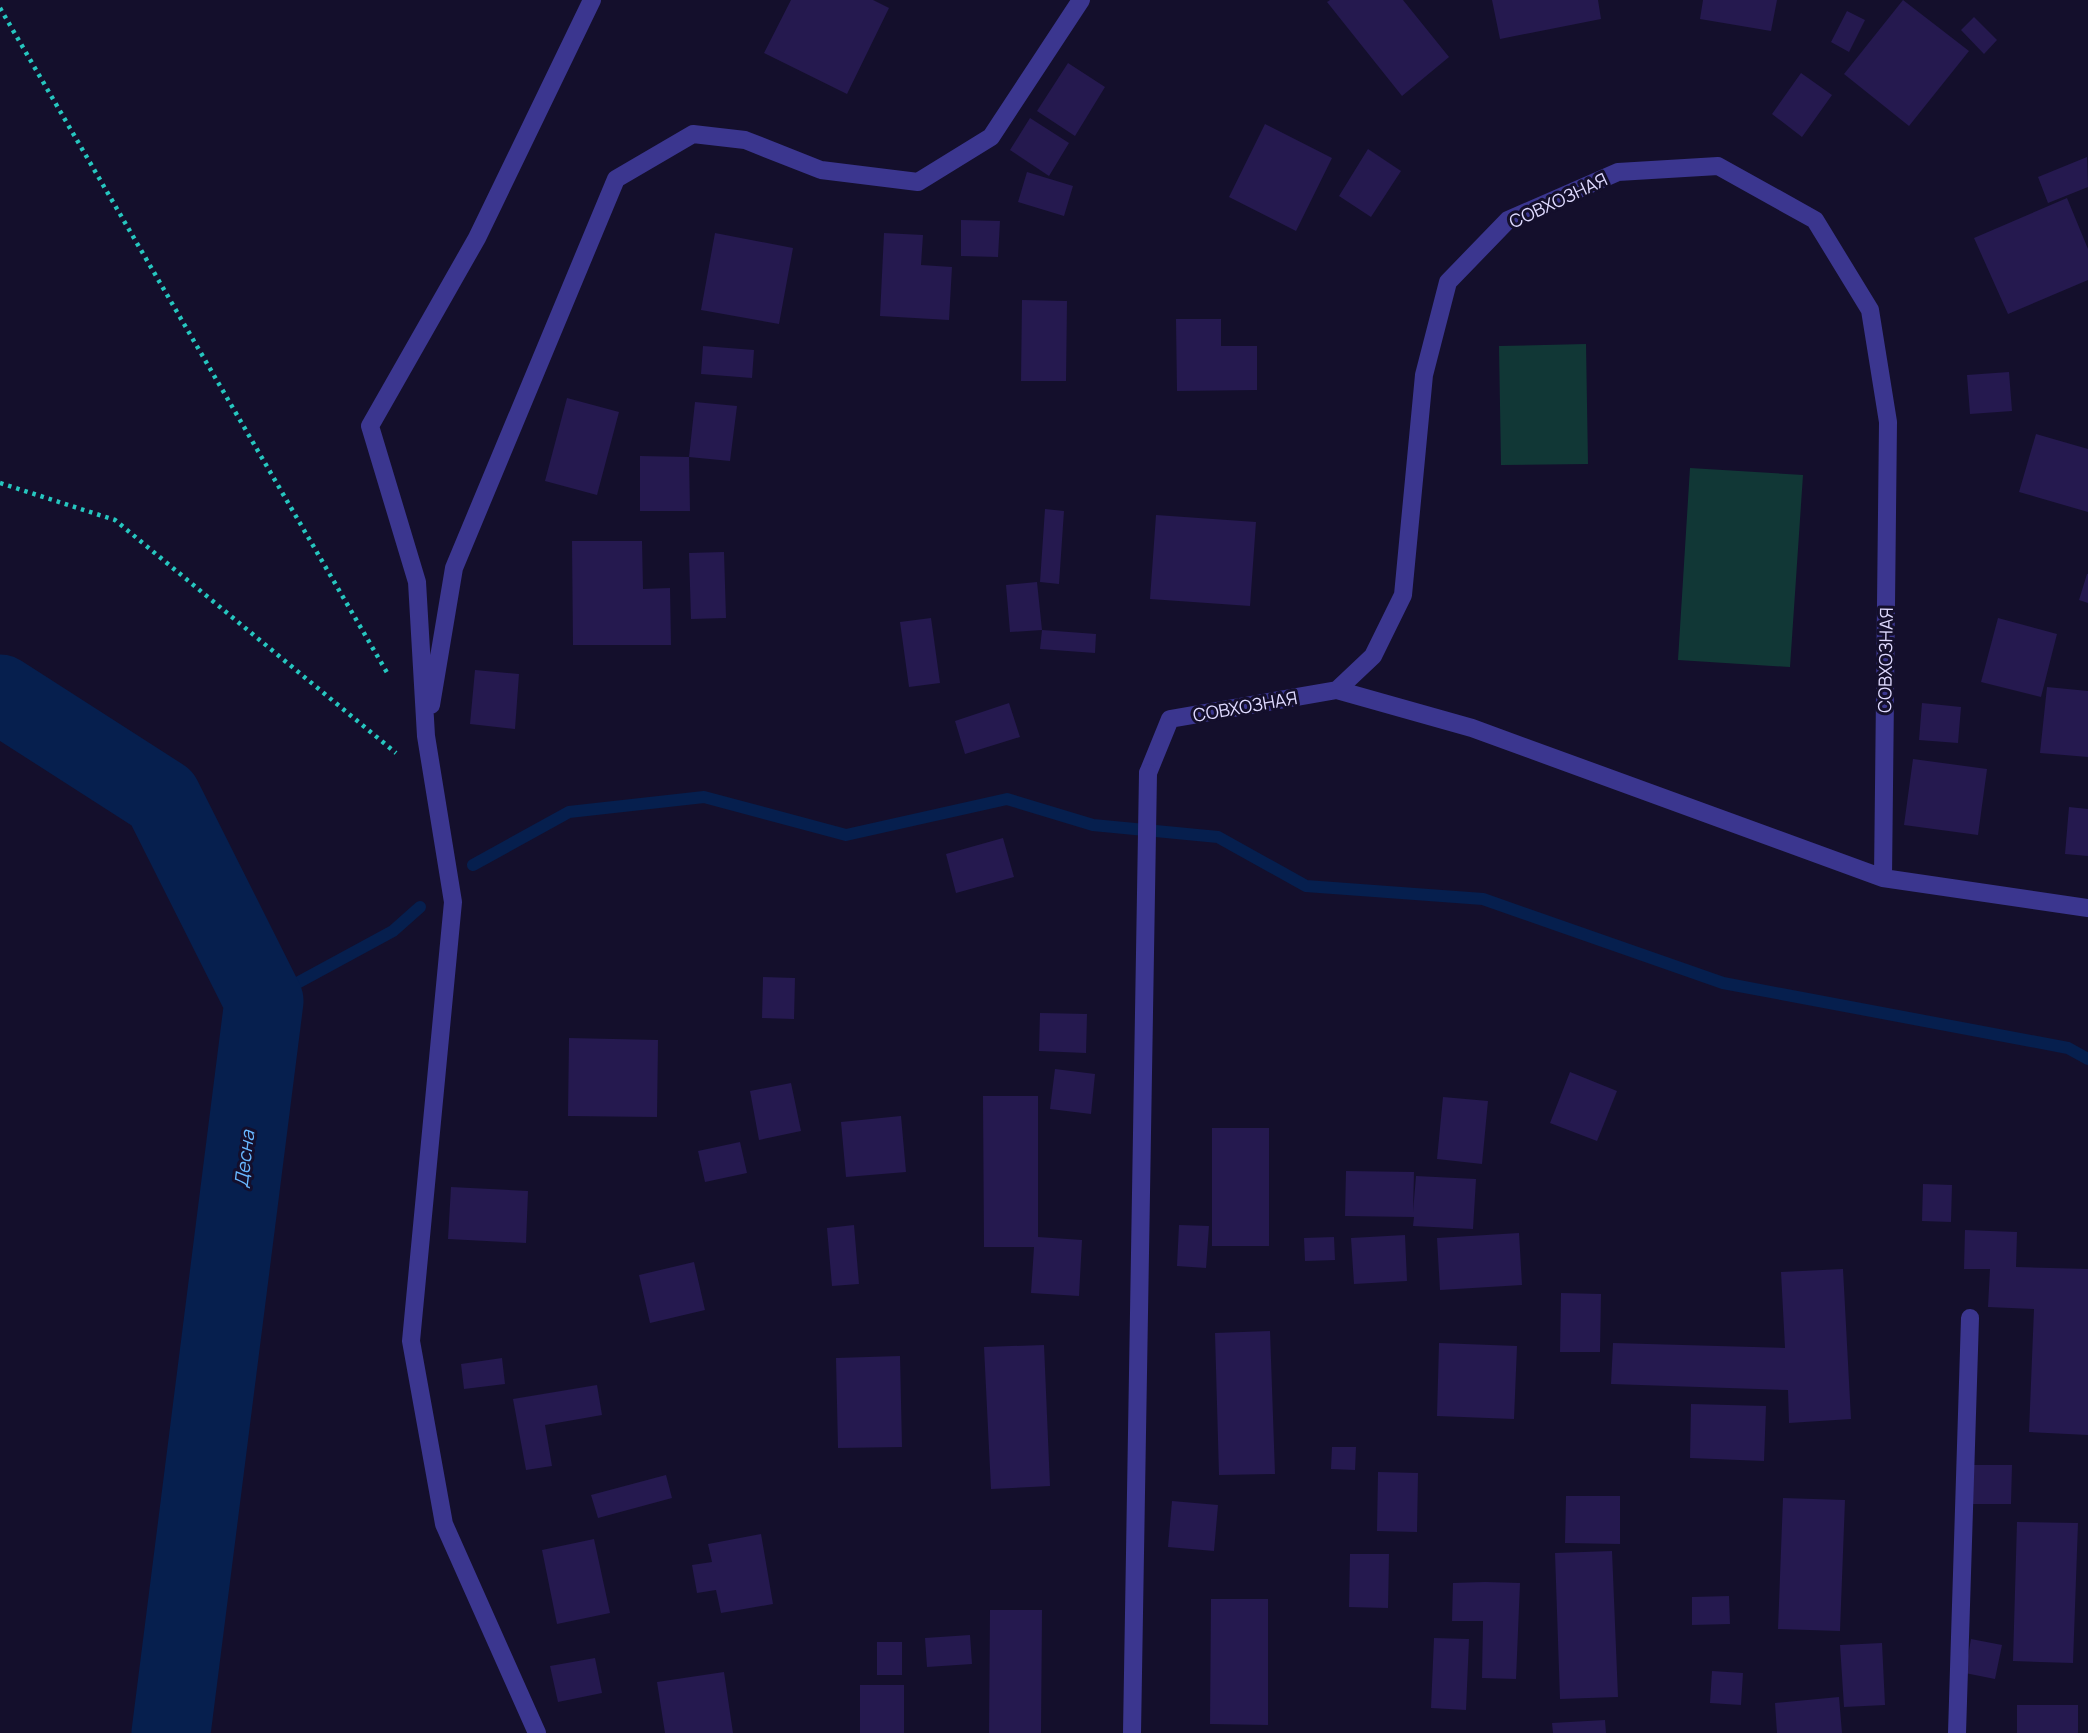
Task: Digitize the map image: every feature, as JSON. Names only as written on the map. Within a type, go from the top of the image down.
[{"type":"street","points":[[537,1733],[444,1524],[411,1341],[453,902],[426,736],[418,582],[370,426],[477,238],[592,0]]},
{"type":"street","points":[[426,736],[454,568],[616,179],[693,134],[745,140],[821,170],[918,183],[991,137],[1081,0]]},
{"type":"street","name":"СОВХОЗНАЯ","points":[[1337,690],[1373,656],[1403,595],[1424,375],[1448,282],[1508,220],[1618,172],[1718,166],[1815,220],[1870,310],[1888,422],[1883,878]]},
{"type":"street","name":"СОВХОЗНАЯ","points":[[1132,1733],[1148,773],[1170,719],[1337,690],[1472,728],[1883,878],[2088,908]]},
{"type":"street","points":[[1957,1733],[1970,1318]]},
{"type":"path","points":[[0,9],[396,688]]},
{"type":"path","points":[[0,483],[115,520],[433,783]]},
{"type":"green space","points":[[1586,344],[1588,464],[1501,465],[1499,346]]},
{"type":"green space","points":[[1690,468],[1803,475],[1790,667],[1678,660]]},
{"type":"building","points":[[791,0],[873,0],[889,8],[847,94],[764,53]]},
{"type":"building","points":[[1403,0],[1449,57],[1402,96],[1327,2]]},
{"type":"building","points":[[1492,0],[1598,0],[1601,19],[1500,39]]},
{"type":"building","points":[[1703,0],[1777,0],[1771,31],[1700,19]]},
{"type":"building","points":[[1903,0],[1969,51],[1909,126],[1844,74]]},
{"type":"building","points":[[1847,11],[1865,20],[1849,52],[1831,42]]},
{"type":"building","points":[[1974,17],[1997,40],[1984,54],[1961,30]]},
{"type":"building","points":[[1068,63],[1105,87],[1075,136],[1037,111]]},
{"type":"building","points":[[1801,73],[1832,95],[1802,137],[1772,114]]},
{"type":"building","points":[[1030,118],[1069,143],[1049,176],[1010,150]]},
{"type":"building","points":[[1265,124],[1332,158],[1296,231],[1229,197]]},
{"type":"building","points":[[1368,149],[1401,171],[1371,217],[1339,196]]},
{"type":"building","points":[[2087,157],[2088,187],[2048,203],[2038,177]]},
{"type":"building","points":[[1027,172],[1073,186],[1064,216],[1018,202]]},
{"type":"building","points":[[2067,198],[2088,249],[2088,280],[2008,314],[1974,238]]},
{"type":"building","points":[[961,220],[1000,221],[998,257],[961,256]]},
{"type":"building","points":[[715,233],[793,248],[779,324],[701,310]]},
{"type":"building","points":[[884,233],[923,235],[921,265],[952,267],[949,320],[880,316]]},
{"type":"building","points":[[1022,300],[1067,301],[1066,381],[1021,381]]},
{"type":"building","points":[[1176,319],[1221,319],[1221,346],[1257,346],[1257,390],[1177,391]]},
{"type":"building","points":[[703,346],[754,350],[752,378],[701,374]]},
{"type":"building","points":[[2009,372],[2012,411],[1970,414],[1967,375]]},
{"type":"building","points":[[567,398],[619,412],[597,495],[545,481]]},
{"type":"building","points":[[695,402],[737,406],[730,461],[689,457]]},
{"type":"building","points":[[2036,434],[2088,449],[2088,512],[2019,492]]},
{"type":"building","points":[[640,456],[689,457],[690,511],[640,511]]},
{"type":"building","points":[[1045,509],[1064,511],[1059,584],[1040,582]]},
{"type":"building","points":[[1156,515],[1256,522],[1250,606],[1150,599]]},
{"type":"building","points":[[572,541],[642,541],[643,589],[670,588],[671,645],[573,645]]},
{"type":"building","points":[[724,552],[726,618],[691,619],[689,553]]},
{"type":"building","points":[[2088,574],[2088,603],[2079,600]]},
{"type":"building","points":[[1037,582],[1042,630],[1010,632],[1006,585]]},
{"type":"building","points":[[931,618],[940,683],[909,687],[900,622]]},
{"type":"building","points":[[1998,618],[2057,634],[2041,697],[1981,682]]},
{"type":"building","points":[[1042,630],[1096,634],[1095,653],[1040,649]]},
{"type":"building","points":[[475,670],[519,674],[515,729],[470,724]]},
{"type":"building","points":[[2047,687],[2088,691],[2088,757],[2040,753]]},
{"type":"building","points":[[1009,703],[1020,737],[965,754],[955,721]]},
{"type":"building","points":[[1922,703],[1961,707],[1958,743],[1919,740]]},
{"type":"building","points":[[1913,759],[1987,769],[1978,835],[1904,825]]},
{"type":"building","points":[[2069,807],[2088,809],[2088,856],[2065,854]]},
{"type":"building","points":[[1003,838],[1014,877],[956,893],[946,854]]},
{"type":"building","points":[[763,977],[795,978],[794,1019],[762,1018]]},
{"type":"building","points":[[1040,1013],[1087,1014],[1086,1053],[1039,1051]]},
{"type":"building","points":[[569,1038],[658,1040],[657,1117],[568,1116]]},
{"type":"building","points":[[1055,1069],[1095,1074],[1091,1114],[1050,1109]]},
{"type":"building","points":[[1570,1072],[1617,1091],[1597,1141],[1550,1123]]},
{"type":"building","points":[[791,1083],[801,1131],[759,1140],[750,1091]]},
{"type":"building","points":[[983,1096],[1038,1096],[1038,1237],[1082,1240],[1079,1296],[1031,1293],[1034,1247],[984,1247]]},
{"type":"building","points":[[1443,1097],[1488,1101],[1482,1164],[1437,1159]]},
{"type":"building","points":[[901,1116],[906,1172],[846,1177],[841,1122]]},
{"type":"building","points":[[1212,1128],[1269,1128],[1269,1246],[1212,1246]]},
{"type":"building","points":[[740,1142],[747,1173],[705,1182],[698,1151]]},
{"type":"building","points":[[1346,1171],[1414,1172],[1413,1212],[1416,1176],[1476,1179],[1473,1229],[1413,1226],[1414,1217],[1345,1216]]},
{"type":"building","points":[[1923,1184],[1952,1185],[1951,1222],[1922,1221]]},
{"type":"building","points":[[451,1187],[528,1191],[526,1243],[448,1239]]},
{"type":"building","points":[[854,1225],[859,1284],[832,1286],[827,1228]]},
{"type":"building","points":[[1179,1225],[1209,1226],[1206,1268],[1177,1266]]},
{"type":"building","points":[[1965,1230],[2017,1232],[2016,1267],[2088,1269],[2088,1435],[2029,1432],[2034,1309],[1988,1307],[1990,1269],[1964,1269]]},
{"type":"building","points":[[1519,1233],[1522,1285],[1440,1290],[1437,1238]]},
{"type":"building","points":[[1405,1235],[1407,1281],[1354,1284],[1351,1238]]},
{"type":"building","points":[[1334,1237],[1335,1260],[1305,1261],[1304,1238]]},
{"type":"building","points":[[694,1262],[705,1310],[650,1323],[639,1275]]},
{"type":"building","points":[[1843,1269],[1851,1419],[1789,1423],[1788,1390],[1611,1384],[1613,1343],[1785,1348],[1781,1272]]},
{"type":"building","points":[[1561,1293],[1601,1294],[1600,1352],[1560,1352]]},
{"type":"building","points":[[1270,1331],[1275,1474],[1219,1475],[1215,1333]]},
{"type":"building","points":[[1439,1343],[1517,1346],[1514,1419],[1437,1416]]},
{"type":"building","points":[[1044,1345],[1050,1486],[991,1489],[984,1347]]},
{"type":"building","points":[[900,1356],[902,1447],[838,1448],[836,1358]]},
{"type":"building","points":[[502,1358],[505,1384],[464,1389],[461,1364]]},
{"type":"building","points":[[597,1385],[602,1415],[545,1425],[552,1466],[526,1470],[513,1399]]},
{"type":"building","points":[[1691,1404],[1766,1406],[1764,1461],[1690,1458]]},
{"type":"building","points":[[1332,1447],[1356,1447],[1355,1470],[1331,1469]]},
{"type":"building","points":[[1970,1465],[2012,1465],[2011,1504],[1970,1504]]},
{"type":"building","points":[[1378,1472],[1418,1473],[1417,1532],[1377,1531]]},
{"type":"building","points":[[666,1475],[672,1498],[598,1518],[591,1495]]},
{"type":"building","points":[[1566,1496],[1620,1496],[1620,1544],[1565,1543]]},
{"type":"building","points":[[1783,1498],[1845,1500],[1840,1631],[1778,1629]]},
{"type":"building","points":[[1172,1501],[1218,1505],[1214,1551],[1168,1547]]},
{"type":"building","points":[[2017,1522],[2078,1523],[2073,1663],[2013,1661]]},
{"type":"building","points":[[761,1534],[773,1604],[721,1613],[716,1590],[697,1593],[692,1565],[712,1562],[708,1544]]},
{"type":"building","points":[[594,1539],[610,1613],[557,1624],[542,1550]]},
{"type":"building","points":[[1612,1551],[1618,1697],[1560,1699],[1555,1553]]},
{"type":"building","points":[[1350,1554],[1389,1554],[1388,1608],[1349,1607]]},
{"type":"building","points":[[1453,1583],[1520,1583],[1516,1679],[1482,1678],[1483,1621],[1452,1621]]},
{"type":"building","points":[[1729,1596],[1730,1624],[1692,1625],[1692,1597]]},
{"type":"building","points":[[1211,1599],[1268,1599],[1268,1725],[1210,1724]]},
{"type":"building","points":[[990,1610],[1042,1610],[1041,1733],[989,1733]]},
{"type":"building","points":[[970,1635],[972,1664],[927,1667],[925,1638]]},
{"type":"building","points":[[1434,1638],[1469,1639],[1466,1710],[1431,1708]]},
{"type":"building","points":[[1971,1639],[2002,1645],[1995,1679],[1965,1673]]},
{"type":"building","points":[[877,1642],[902,1642],[902,1675],[877,1675]]},
{"type":"building","points":[[1882,1643],[1885,1705],[1844,1707],[1840,1645]]},
{"type":"building","points":[[595,1658],[602,1693],[558,1702],[550,1666]]},
{"type":"building","points":[[1712,1671],[1743,1673],[1741,1705],[1710,1703]]},
{"type":"building","points":[[724,1672],[733,1733],[665,1733],[657,1682]]},
{"type":"building","points":[[860,1685],[904,1685],[904,1733],[860,1733]]},
{"type":"building","points":[[1839,1697],[1842,1733],[1777,1733],[1775,1703]]},
{"type":"building","points":[[2017,1705],[2078,1705],[2078,1733],[2017,1733]]},
{"type":"building","points":[[1605,1720],[1606,1733],[1553,1733],[1552,1723]]},
{"type":"waterway","name":"Десна","points":[[0,694],[162,798],[264,1001],[171,1733]]},
{"type":"waterway","points":[[473,865],[569,812],[704,797],[846,835],[1007,799],[1093,825],[1218,837],[1306,886],[1483,899],[1723,983],[2068,1048],[2088,1059]]},
{"type":"waterway","points":[[264,1001],[393,931],[420,907]]}]
